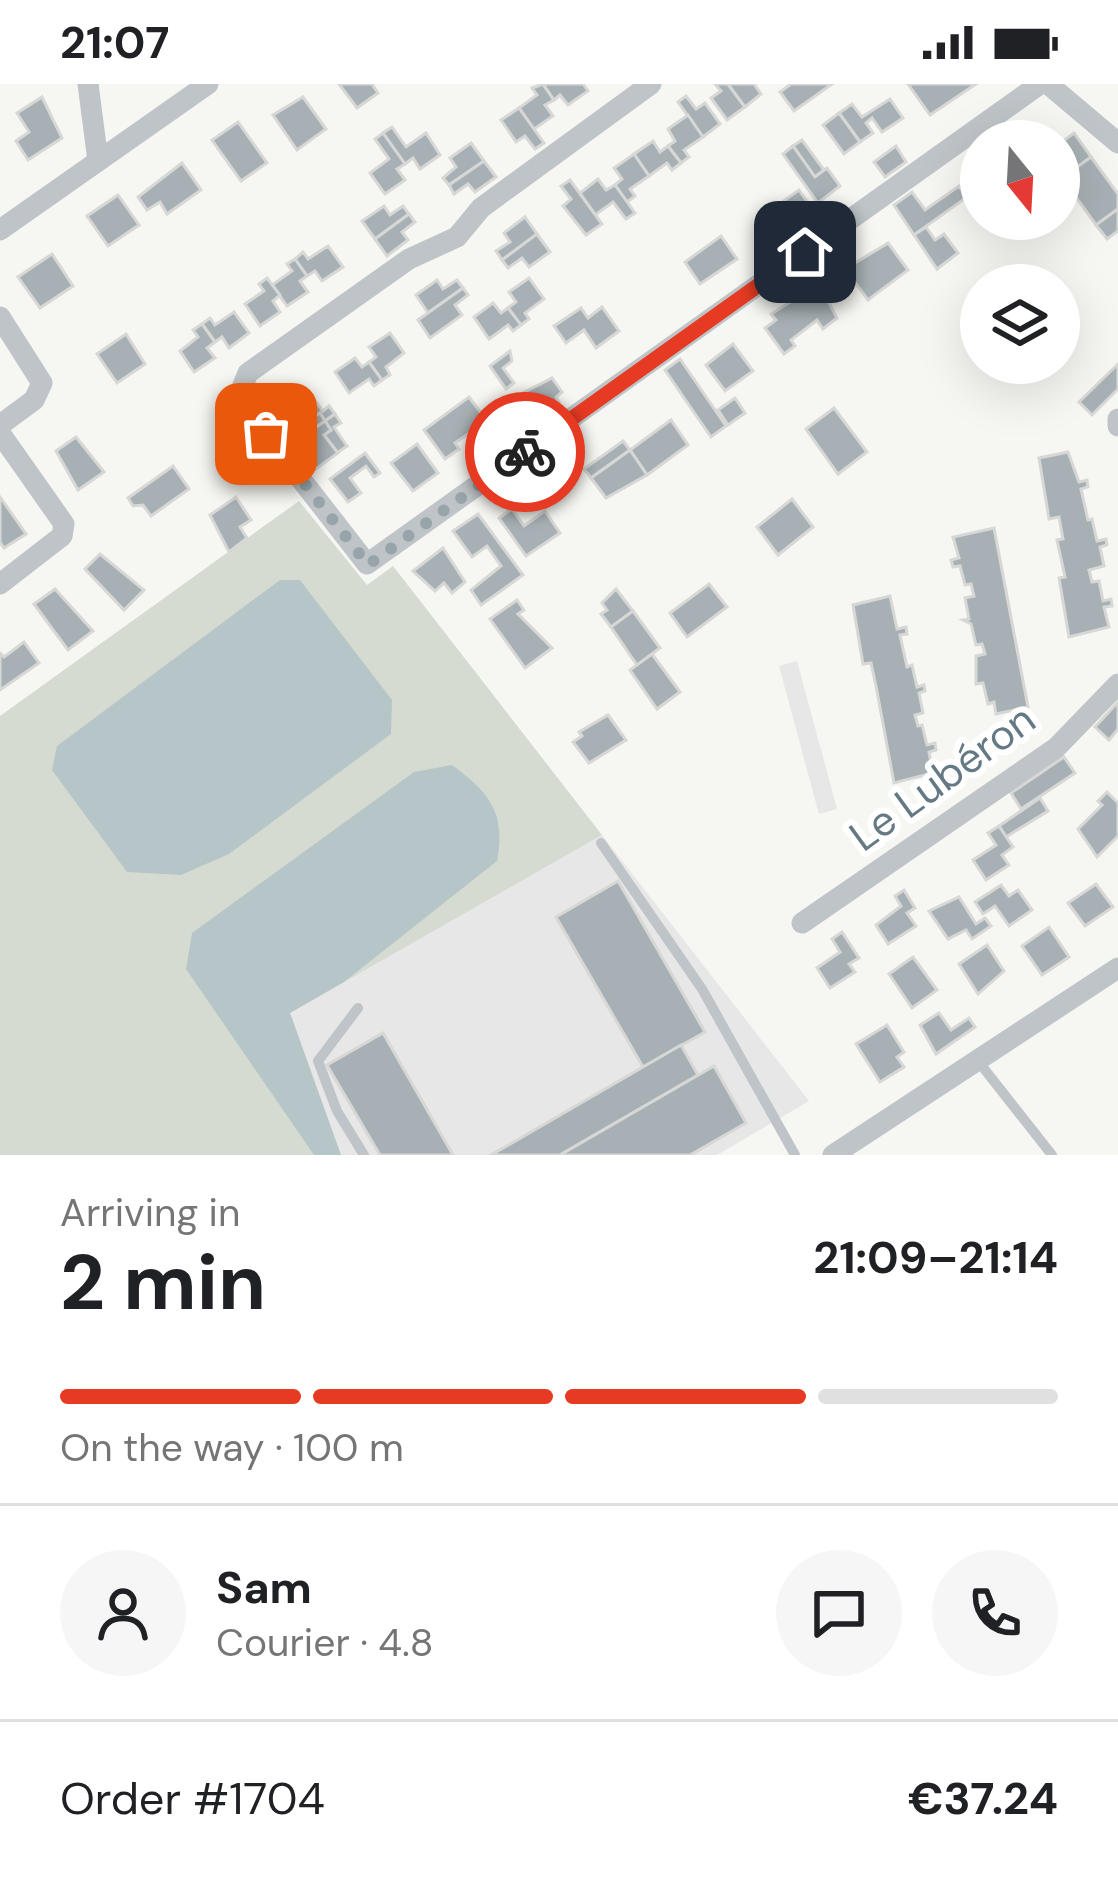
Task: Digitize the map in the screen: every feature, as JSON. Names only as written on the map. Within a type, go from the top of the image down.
[{"type":"street","points":[[88,84],[98,161]]},
{"type":"street","points":[[0,230],[208,84]]},
{"type":"street","points":[[650,84],[481,208],[458,236],[410,259],[248,373],[241,390],[244,406],[368,565],[1044,84],[1118,143]]},
{"type":"street","points":[[0,317],[42,383],[34,400],[0,429],[64,524],[62,536],[0,584]]},
{"type":"street","name":"Le Lubéron","points":[[802,922],[1056,748],[1118,684]]},
{"type":"street","points":[[848,1151],[1118,968]]},
{"type":"lane","points":[[601,843],[702,989],[796,1155]]},
{"type":"lane","points":[[358,1008],[318,1061],[337,1111],[364,1155]]},
{"type":"lane","points":[[978,1061],[1052,1155]]},
{"type":"shaded area","points":[[299,501],[367,585],[393,566],[602,835],[290,1013],[341,1155],[0,1155],[0,716]]},
{"type":"shaded area","points":[[280,580],[300,580],[392,700],[391,734],[229,854],[181,875],[127,872],[52,770],[57,746]]},
{"type":"shaded area","points":[[797,661],[837,809],[819,814],[779,666]]},
{"type":"shaded area","points":[[452,765],[492,806],[499,830],[497,861],[344,982],[290,1013],[341,1155],[314,1155],[186,969],[192,933],[414,772]]},
{"type":"shaded area","points":[[602,835],[809,1101],[717,1155],[341,1155],[290,1013]]},
{"type":"building","points":[[339,84],[372,84],[378,93],[357,108]]},
{"type":"building","points":[[543,84],[554,100],[545,105],[553,116],[534,129],[519,108],[537,95],[532,88]]},
{"type":"building","points":[[543,84],[583,84],[588,91],[568,105],[560,95],[554,100]]},
{"type":"building","points":[[715,84],[728,84],[745,107],[727,120],[711,98],[721,91]]},
{"type":"building","points":[[728,84],[754,84],[761,94],[745,107]]},
{"type":"building","points":[[791,84],[832,84],[794,111],[780,92]]},
{"type":"building","points":[[908,84],[976,84],[930,115]]},
{"type":"building","points":[[686,96],[696,109],[705,103],[720,124],[703,137],[678,102]]},
{"type":"building","points":[[42,97],[62,138],[28,160],[16,141],[29,132],[17,113]]},
{"type":"building","points":[[303,97],[326,129],[297,150],[273,115]]},
{"type":"building","points":[[890,99],[903,118],[882,132],[872,118],[866,123],[873,133],[860,142],[839,113],[852,104],[862,117]]},
{"type":"building","points":[[519,108],[544,143],[535,149],[525,136],[516,142],[501,120]]},
{"type":"building","points":[[839,113],[860,142],[844,154],[823,125]]},
{"type":"building","points":[[688,115],[703,137],[684,150],[689,157],[681,163],[668,146],[675,141],[668,129]]},
{"type":"building","points":[[238,122],[267,163],[241,181],[212,140]]},
{"type":"building","points":[[392,127],[406,147],[426,133],[440,155],[420,169],[413,158],[405,164],[383,133]]},
{"type":"building","points":[[383,133],[405,164],[397,169],[405,180],[385,194],[370,173],[389,159],[375,139]]},
{"type":"building","points":[[802,140],[824,170],[815,177],[793,146]]},
{"type":"building","points":[[653,141],[660,152],[668,146],[681,163],[672,170],[667,163],[649,176],[634,154]]},
{"type":"building","points":[[1080,141],[1091,157],[1080,165]]},
{"type":"building","points":[[471,143],[484,161],[449,185],[443,178],[456,167],[450,158]]},
{"type":"building","points":[[793,146],[815,177],[827,168],[840,186],[818,203],[783,154]]},
{"type":"building","points":[[896,146],[906,162],[885,177],[874,162]]},
{"type":"building","points":[[634,154],[649,176],[630,189],[635,196],[627,202],[615,185],[622,179],[614,168]]},
{"type":"building","points":[[1091,157],[1118,194],[1118,209],[1096,225],[1080,203],[1080,165]]},
{"type":"building","points":[[484,161],[496,177],[475,192],[468,184],[454,194],[449,185]]},
{"type":"building","points":[[182,163],[201,190],[167,214],[160,202],[147,210],[138,197]]},
{"type":"building","points":[[598,179],[606,190],[615,185],[635,213],[626,219],[613,202],[595,215],[580,193]]},
{"type":"building","points":[[570,180],[602,224],[586,235],[563,206],[571,199],[561,186]]},
{"type":"building","points":[[960,187],[960,202],[914,235],[894,205],[912,192],[925,210]]},
{"type":"building","points":[[799,190],[815,213],[787,233],[771,210]]},
{"type":"building","points":[[118,195],[139,225],[108,246],[87,216]]},
{"type":"building","points":[[384,206],[390,215],[403,206],[409,214],[375,239],[362,221]]},
{"type":"building","points":[[1118,209],[1118,231],[1107,239],[1096,225]]},
{"type":"building","points":[[409,214],[415,222],[402,232],[408,240],[387,256],[375,239]]},
{"type":"building","points":[[525,217],[537,234],[502,260],[496,251],[510,242],[504,233]]},
{"type":"building","points":[[926,227],[935,240],[944,234],[958,253],[937,269],[914,235]]},
{"type":"building","points":[[537,234],[550,252],[529,267],[522,258],[508,268],[502,260]]},
{"type":"building","points":[[721,236],[737,259],[700,284],[685,262]]},
{"type":"building","points":[[888,243],[908,270],[868,300],[845,269]]},
{"type":"building","points":[[328,246],[343,267],[322,281],[315,271],[307,276],[295,259],[303,252],[308,259]]},
{"type":"building","points":[[52,254],[73,286],[40,308],[18,277]]},
{"type":"building","points":[[295,259],[307,276],[300,281],[308,292],[287,306],[272,285],[292,271],[287,264]]},
{"type":"building","points":[[267,278],[280,295],[273,301],[280,312],[260,326],[245,304],[264,291],[259,284]]},
{"type":"building","points":[[529,278],[544,299],[525,313],[529,319],[521,325],[508,308],[516,302],[509,292]]},
{"type":"building","points":[[437,280],[443,289],[457,280],[463,288],[428,313],[416,295]]},
{"type":"building","points":[[819,284],[837,318],[823,329],[817,320],[791,340],[795,346],[784,354],[765,328],[776,320],[771,314]]},
{"type":"building","points":[[463,288],[468,295],[455,305],[462,315],[430,338],[418,320]]},
{"type":"building","points":[[493,303],[501,313],[508,308],[521,325],[513,331],[508,325],[489,339],[474,317]]},
{"type":"building","points":[[602,307],[619,331],[596,348],[584,330],[566,343],[554,326],[581,308],[588,318]]},
{"type":"building","points":[[234,312],[249,333],[229,348],[222,337],[215,342],[202,324],[210,318],[215,325]]},
{"type":"building","points":[[202,324],[215,342],[207,348],[215,358],[194,372],[180,351],[198,337],[193,330]]},
{"type":"building","points":[[390,333],[404,353],[386,367],[390,375],[382,380],[369,362],[376,357],[369,347]]},
{"type":"building","points":[[126,334],[145,364],[117,383],[97,354]]},
{"type":"building","points":[[733,344],[753,371],[725,391],[706,365]]},
{"type":"building","points":[[510,351],[512,361],[503,368],[514,383],[506,389],[490,366]]},
{"type":"building","points":[[355,358],[362,367],[369,362],[382,380],[374,386],[369,379],[349,393],[335,372]]},
{"type":"building","points":[[680,359],[726,426],[711,437],[665,370]]},
{"type":"building","points":[[1118,364],[1118,389],[1092,415],[1079,402]]},
{"type":"building","points":[[552,378],[562,392],[556,397],[559,402],[551,408],[547,402],[529,415],[517,396]]},
{"type":"building","points":[[309,393],[323,411],[329,406],[335,414],[325,421],[320,413],[312,418],[300,399]]},
{"type":"building","points":[[469,397],[487,421],[455,443],[459,449],[445,459],[424,430]]},
{"type":"building","points":[[735,398],[745,413],[728,425],[718,410]]},
{"type":"building","points":[[300,399],[312,418],[320,413],[325,421],[307,434],[302,426],[291,434],[277,414]]},
{"type":"building","points":[[834,408],[867,452],[838,474],[806,429]]},
{"type":"building","points":[[335,414],[341,423],[334,427],[347,446],[337,453],[324,435],[331,430],[325,421]]},
{"type":"building","points":[[671,420],[688,445],[647,475],[630,450]]},
{"type":"building","points":[[325,421],[331,430],[324,435],[338,453],[316,469],[302,449],[313,442],[307,434]]},
{"type":"building","points":[[76,437],[104,472],[78,490],[56,451]]},
{"type":"building","points":[[623,441],[630,450],[591,478],[584,469]]},
{"type":"building","points":[[417,444],[438,473],[413,491],[391,463]]},
{"type":"building","points":[[630,450],[647,475],[606,498],[591,478]]},
{"type":"building","points":[[1068,452],[1079,482],[1087,480],[1088,487],[1081,489],[1097,541],[1106,539],[1107,545],[1100,547],[1104,566],[1089,570],[1092,582],[1099,581],[1103,601],[1111,599],[1112,606],[1104,607],[1109,627],[1069,637],[1059,578],[1065,577],[1057,540],[1063,539],[1059,517],[1049,519],[1039,458]]},
{"type":"building","points":[[365,453],[380,473],[374,477],[366,466],[350,478],[361,493],[348,502],[330,479]]},
{"type":"building","points":[[173,466],[189,489],[151,516],[143,505],[133,506],[128,498]]},
{"type":"building","points":[[0,497],[26,534],[4,548],[0,542]]},
{"type":"building","points":[[236,497],[251,520],[240,527],[247,538],[229,552],[210,515]]},
{"type":"building","points":[[792,499],[813,527],[778,555],[757,527]]},
{"type":"building","points":[[512,509],[524,526],[545,511],[560,533],[526,556],[499,518]]},
{"type":"building","points":[[478,514],[523,575],[481,605],[471,590],[501,566],[487,546],[472,557],[453,531]]},
{"type":"building","points":[[994,528],[1028,707],[996,714],[983,683],[976,684],[976,656],[985,654],[982,644],[976,645],[971,624],[963,620],[969,619],[965,598],[974,596],[971,584],[965,585],[960,566],[953,567],[951,560],[959,558],[953,537]]},
{"type":"building","points":[[443,548],[465,582],[452,593],[444,583],[435,591],[413,571]]},
{"type":"building","points":[[100,554],[144,590],[124,610],[85,569]]},
{"type":"building","points":[[709,584],[727,607],[687,637],[670,613]]},
{"type":"building","points":[[55,589],[93,631],[68,650],[34,604]]},
{"type":"building","points":[[616,589],[633,611],[611,627],[601,614],[607,610],[602,603]]},
{"type":"building","points":[[890,596],[897,629],[906,627],[907,634],[900,635],[907,667],[912,665],[917,687],[924,685],[925,691],[919,693],[923,713],[915,715],[918,726],[922,725],[927,745],[935,743],[936,750],[929,752],[933,773],[894,783],[871,663],[863,664],[853,605]]},
{"type":"building","points":[[517,600],[524,610],[518,614],[552,648],[525,668],[490,619]]},
{"type":"building","points":[[633,611],[660,648],[637,665],[611,627]]},
{"type":"building","points":[[24,642],[39,663],[0,690],[0,653],[4,657]]},
{"type":"building","points":[[652,654],[680,692],[657,709],[630,670]]},
{"type":"building","points":[[1118,702],[1118,729],[1109,740],[1095,727]]},
{"type":"building","points":[[608,715],[626,740],[589,763],[573,742],[582,736],[579,732]]},
{"type":"building","points":[[1064,757],[1075,773],[1021,809],[1011,793]]},
{"type":"building","points":[[1107,792],[1118,803],[1118,836],[1097,857],[1078,829],[1102,805],[1098,801]]},
{"type":"building","points":[[1040,798],[1048,811],[1006,837],[999,826]]},
{"type":"building","points":[[999,826],[1013,847],[1002,855],[1009,865],[986,880],[973,860],[996,845],[988,833]]},
{"type":"building","points":[[618,881],[705,1032],[643,1067],[556,917]]},
{"type":"building","points":[[1096,884],[1113,907],[1085,926],[1068,903]]},
{"type":"building","points":[[1001,885],[1009,896],[1018,890],[1032,910],[1009,926],[995,906],[983,914],[975,902]]},
{"type":"building","points":[[904,890],[915,908],[907,913],[916,926],[888,944],[876,925],[901,906],[895,896]]},
{"type":"building","points":[[959,897],[976,924],[985,918],[991,926],[972,939],[966,930],[948,939],[929,911]]},
{"type":"building","points":[[1049,927],[1069,957],[1042,975],[1022,946]]},
{"type":"building","points":[[842,932],[859,958],[849,964],[855,972],[830,988],[817,968],[840,952],[832,939]]},
{"type":"building","points":[[987,945],[1004,971],[978,994],[959,964]]},
{"type":"building","points":[[913,957],[937,990],[912,1008],[889,974]]},
{"type":"building","points":[[939,1013],[951,1030],[969,1018],[975,1027],[936,1054],[920,1025]]},
{"type":"building","points":[[887,1025],[904,1052],[897,1057],[904,1067],[880,1082],[856,1044]]},
{"type":"building","points":[[383,1033],[453,1155],[380,1155],[327,1065]]},
{"type":"building","points":[[681,1045],[698,1075],[560,1155],[491,1155]]},
{"type":"building","points":[[714,1066],[746,1123],[690,1155],[560,1155]]},
{"type":"way so far","points":[[266,434],[368,565],[525,452]]},
{"type":"route","points":[[525,452],[805,252]]}]
